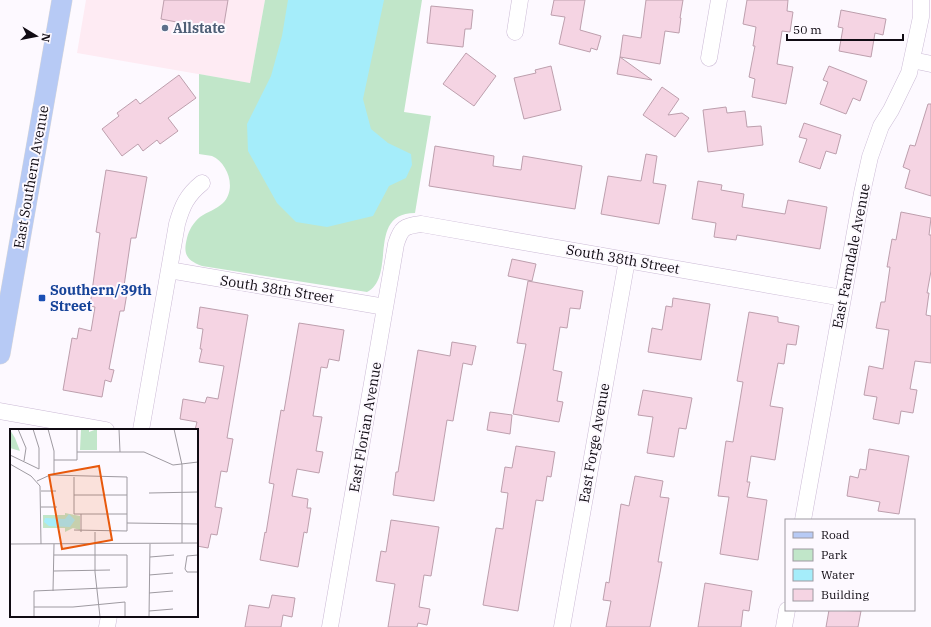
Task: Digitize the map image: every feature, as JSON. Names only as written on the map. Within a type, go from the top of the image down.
[{"type":"main road","name":"East Southern Avenue","points":[[0,354],[62,0]]},
{"type":"street","points":[[515,32],[520,0]]},
{"type":"street","points":[[709,58],[719,0]]},
{"type":"street","name":"East Farmdale Avenue","points":[[803,519],[842,298],[870,157],[881,126],[891,110],[909,73],[921,17],[922,0]]},
{"type":"street","points":[[912,60],[931,64]]},
{"type":"street","points":[[141,429],[177,224],[186,199],[202,183]]},
{"type":"street","name":"South 38th Street","points":[[403,228],[421,224],[842,298]]},
{"type":"street","name":"East Florian Avenue","points":[[330,627],[396,244],[399,234],[403,228]]},
{"type":"street","name":"East Forge Avenue","points":[[562,627],[627,260]]},
{"type":"street","name":"South 38th Street","points":[[169,270],[385,307]]},
{"type":"street","points":[[0,411],[100,429]]},
{"type":"street","points":[[784,627],[787,611]]},
{"type":"street","points":[[107,627],[109,617]]},
{"type":"shaded area","points":[[86,0],[265,0],[250,83],[77,53]]},
{"type":"green space","points":[[265,0],[422,0],[404,112],[431,116],[415,213],[400,216],[391,223],[386,234],[380,273],[376,284],[367,292],[202,266],[189,259],[187,256],[185,248],[190,229],[200,217],[223,203],[227,197],[230,184],[226,170],[218,159],[212,156],[199,154],[199,74],[250,83]]},
{"type":"water","points":[[288,0],[384,0],[363,99],[371,129],[388,143],[411,154],[412,165],[406,178],[389,186],[373,216],[327,227],[296,222],[277,203],[248,151],[247,124],[271,76],[282,36]]},
{"type":"building","points":[[164,0],[228,0],[223,30],[191,27],[192,25],[161,19]]},
{"type":"building","points":[[554,0],[585,0],[580,30],[601,36],[597,50],[591,48],[590,52],[559,44],[565,17],[551,15]]},
{"type":"building","points":[[646,0],[683,0],[679,33],[665,31],[660,64],[620,57],[623,35],[641,38]]},
{"type":"building","points":[[747,0],[788,0],[787,11],[793,12],[790,32],[782,31],[777,64],[793,67],[786,104],[752,97],[755,79],[749,77],[755,46],[753,46],[756,27],[743,24]]},
{"type":"building","points":[[431,6],[473,10],[471,29],[465,29],[463,47],[427,43]]},
{"type":"building","points":[[841,10],[886,19],[883,35],[875,33],[871,57],[839,51],[843,28],[838,27]]},
{"type":"building","points":[[466,53],[496,76],[474,106],[443,84]]},
{"type":"building","points":[[620,57],[652,80],[617,74]]},
{"type":"building","points":[[551,66],[561,110],[524,119],[514,78],[536,73],[535,70]]},
{"type":"building","points":[[829,66],[867,81],[860,101],[853,98],[846,114],[820,104],[828,82],[823,80]]},
{"type":"building","points":[[179,75],[196,98],[168,118],[178,131],[160,144],[157,140],[143,151],[138,144],[122,156],[102,129],[119,116],[117,113],[136,99],[140,104]]},
{"type":"building","points":[[662,87],[679,99],[668,115],[682,113],[689,118],[675,137],[643,115]]},
{"type":"building","points":[[928,104],[931,104],[931,196],[905,188],[910,170],[903,167],[910,145],[915,146]]},
{"type":"building","points":[[726,107],[727,113],[745,111],[747,127],[761,126],[763,145],[708,152],[703,110]]},
{"type":"building","points":[[804,123],[841,135],[836,154],[826,151],[820,169],[799,162],[807,139],[799,137]]},
{"type":"building","points":[[435,146],[494,156],[493,166],[521,170],[523,156],[582,166],[575,209],[429,186]]},
{"type":"building","points":[[646,154],[657,156],[653,183],[666,185],[659,224],[601,214],[608,176],[641,181]]},
{"type":"building","points":[[106,170],[147,177],[136,238],[131,238],[124,286],[128,287],[124,311],[120,311],[109,369],[114,370],[111,382],[105,380],[102,397],[63,390],[72,338],[77,339],[79,328],[91,331],[95,307],[90,306],[100,233],[96,232]]},
{"type":"building","points":[[698,181],[722,185],[721,190],[744,194],[742,207],[785,214],[788,200],[827,207],[820,249],[737,235],[736,240],[714,237],[716,223],[692,219]]},
{"type":"building","points":[[901,212],[931,218],[929,235],[931,235],[931,271],[927,293],[929,293],[926,315],[931,316],[931,363],[915,361],[910,389],[917,390],[913,413],[901,411],[899,424],[873,419],[877,397],[864,395],[869,366],[883,369],[889,330],[876,328],[881,302],[885,302],[890,267],[887,267],[892,239],[896,240]]},
{"type":"building","points":[[512,259],[536,264],[532,281],[508,276]]},
{"type":"building","points":[[528,281],[583,291],[580,309],[570,308],[567,328],[560,327],[553,370],[562,372],[557,401],[563,402],[559,422],[513,414],[526,344],[517,343]]},
{"type":"building","points":[[673,298],[710,304],[701,360],[648,352],[652,328],[662,330],[666,306],[672,307]]},
{"type":"building","points":[[200,307],[248,315],[227,438],[233,439],[227,472],[221,471],[215,507],[222,508],[217,535],[211,534],[208,548],[198,546],[198,429],[195,429],[197,422],[180,419],[183,399],[205,403],[207,397],[218,399],[224,366],[199,362],[202,349],[200,349],[203,329],[197,328]]},
{"type":"building","points":[[749,312],[778,317],[778,322],[799,326],[796,345],[787,344],[784,364],[778,363],[770,406],[783,408],[775,460],[751,456],[747,482],[750,482],[747,497],[767,500],[758,560],[720,554],[729,497],[718,496],[726,441],[733,442],[743,382],[737,381]]},
{"type":"building","points":[[299,323],[344,330],[339,361],[329,359],[327,368],[321,367],[313,416],[322,417],[316,451],[323,452],[319,473],[297,469],[292,496],[308,499],[307,508],[311,508],[307,533],[304,532],[298,567],[260,560],[274,484],[269,483],[281,410],[284,411]]},
{"type":"building","points":[[452,342],[476,346],[472,365],[463,363],[453,421],[447,420],[434,501],[393,495],[418,350],[450,356]]},
{"type":"building","points":[[643,390],[692,398],[686,429],[679,428],[674,457],[647,453],[653,417],[638,415]]},
{"type":"building","points":[[490,412],[512,415],[510,434],[487,430]]},
{"type":"building","points":[[516,446],[555,452],[551,477],[547,476],[543,501],[536,500],[518,611],[483,605],[496,528],[503,529],[508,493],[501,492],[505,467],[512,468]]},
{"type":"building","points":[[869,449],[909,456],[899,514],[878,511],[880,502],[847,496],[850,476],[858,478],[860,469],[866,470]]},
{"type":"building","points":[[635,476],[663,481],[660,497],[669,498],[658,562],[662,562],[650,627],[606,627],[611,601],[603,600],[606,582],[609,583],[621,504],[629,506]]},
{"type":"building","points":[[391,520],[439,527],[431,576],[424,575],[419,607],[430,609],[427,625],[418,623],[417,627],[388,627],[395,584],[376,581],[381,551],[386,552]]},
{"type":"building","points":[[705,583],[752,591],[749,611],[743,610],[741,627],[698,627]]},
{"type":"building","points":[[272,595],[295,598],[292,617],[283,615],[281,627],[245,627],[249,605],[269,608]]},
{"type":"building","points":[[829,611],[861,611],[858,627],[826,627]]},
{"type":"place","name":"Allstate","points":[[165,28]]},
{"type":"place","name":"Southern/39th Street","points":[[42,298]]}]
